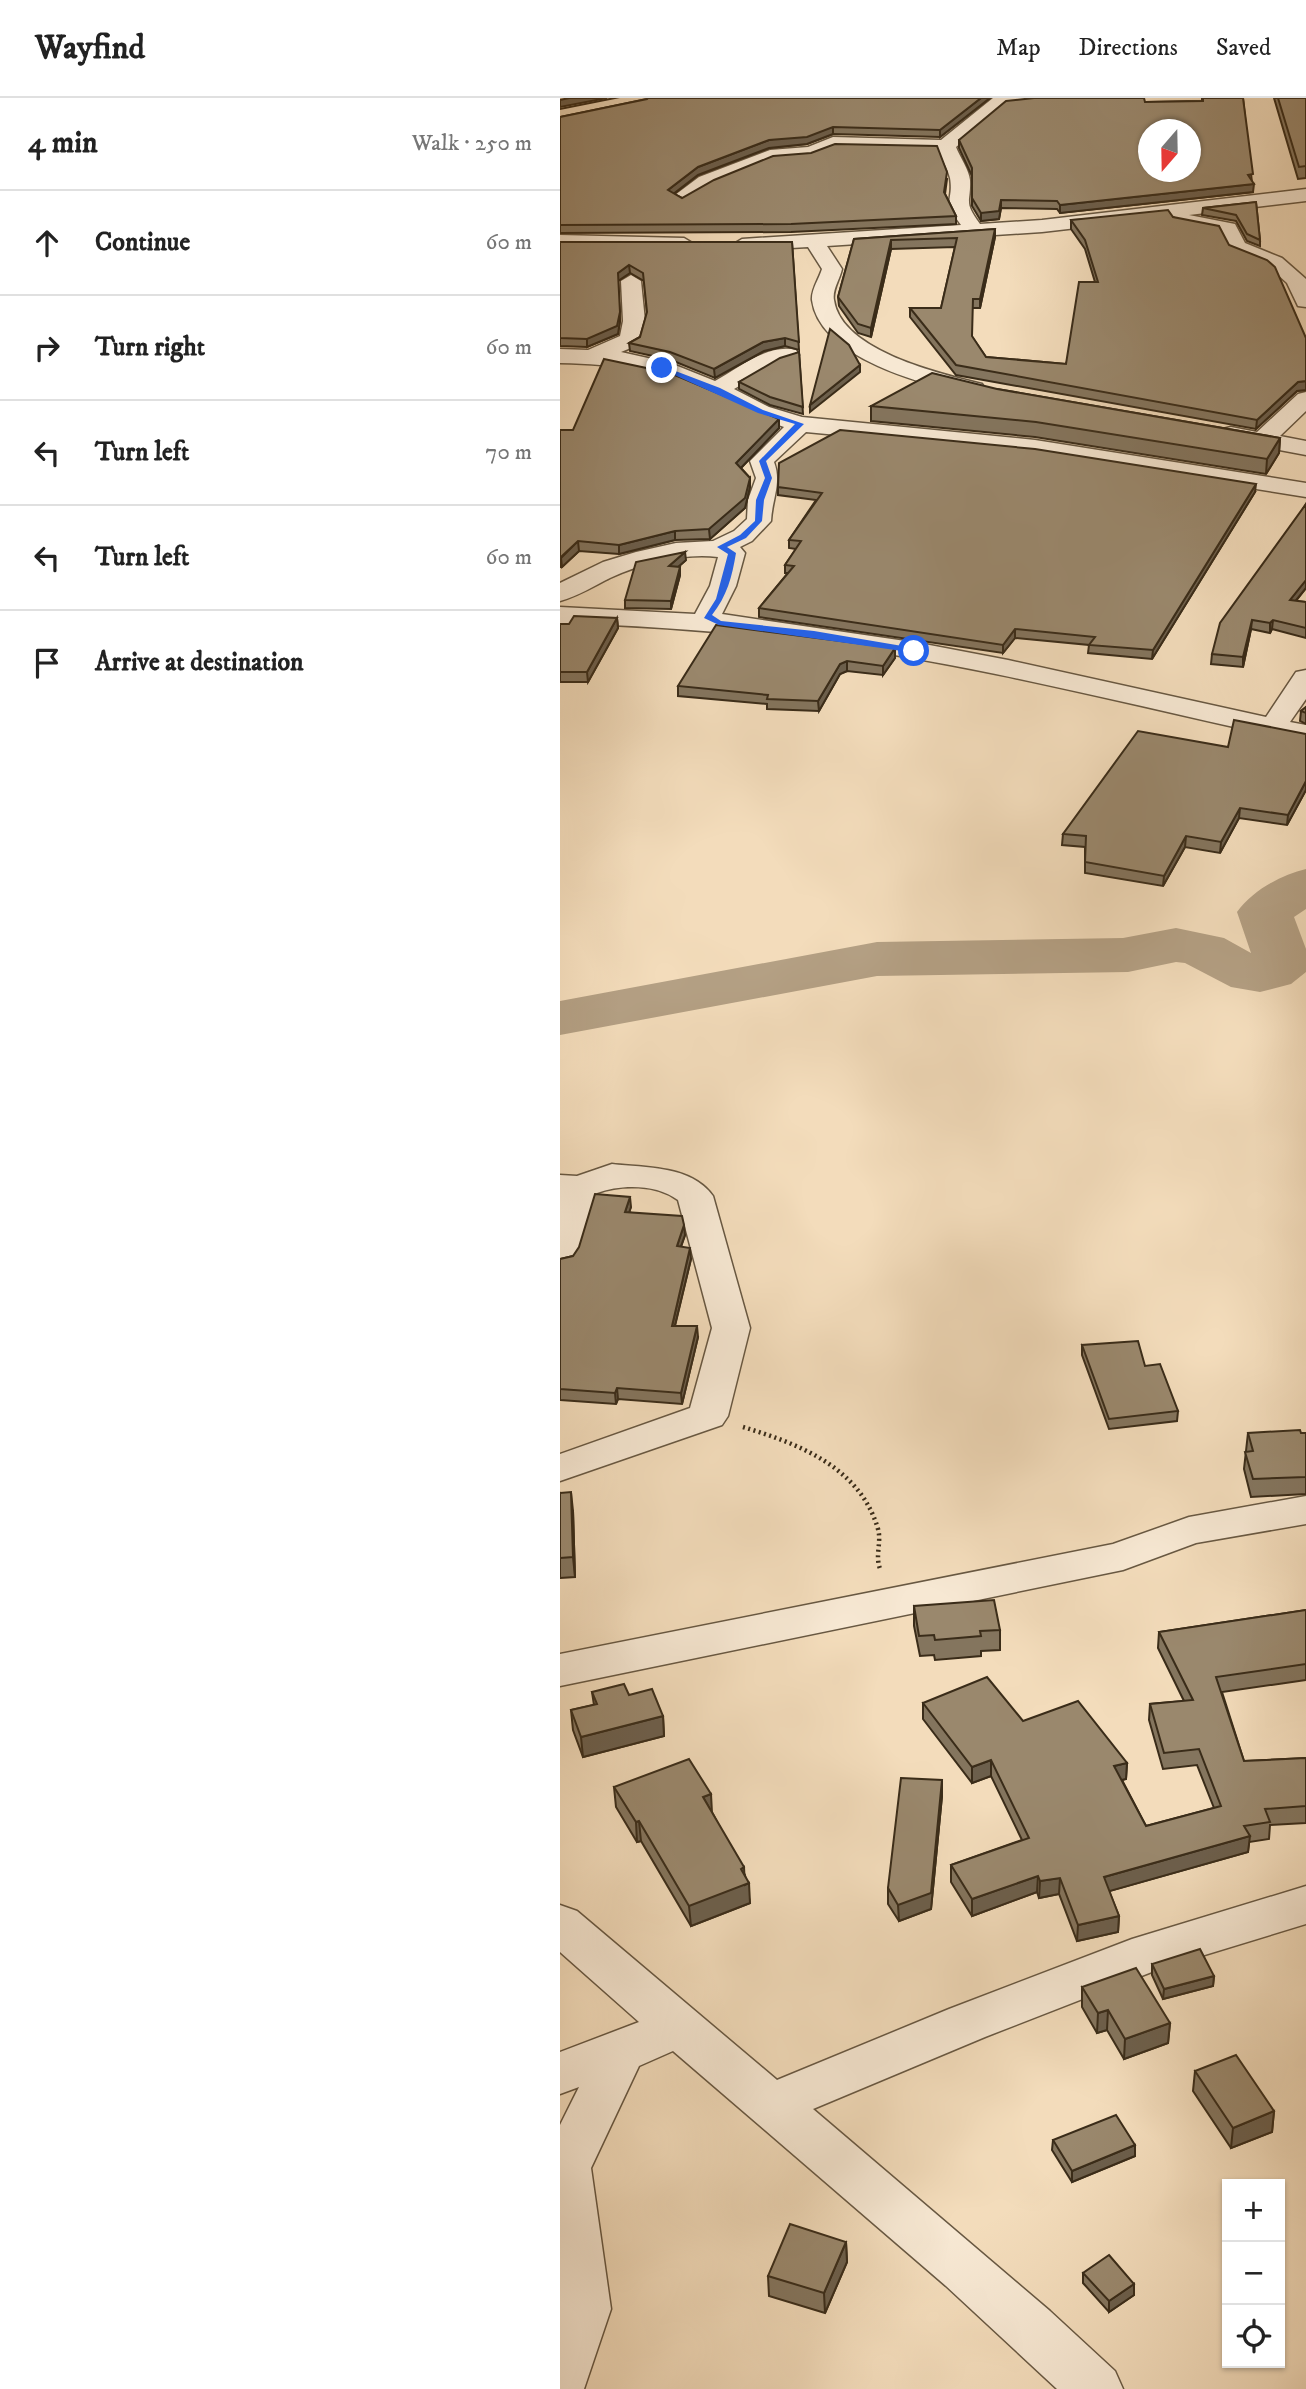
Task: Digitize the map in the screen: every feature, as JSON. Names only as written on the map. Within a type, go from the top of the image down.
[{"type":"main road","points":[[560,116],[647,98]]},
{"type":"street","points":[[681,198],[706,181],[770,156],[811,152],[833,143],[946,146],[1000,101],[1034,98]]},
{"type":"street","points":[[946,146],[960,179],[957,199],[960,210],[975,231]]},
{"type":"street","points":[[727,245],[975,231],[1306,195]]},
{"type":"street","points":[[1132,214],[1223,225],[1228,228],[1236,247],[1276,262],[1296,280],[1306,302]]},
{"type":"street","points":[[560,241],[699,244]]},
{"type":"street","points":[[814,241],[832,270],[823,299],[829,317],[860,350],[931,379],[1000,393]]},
{"type":"street","points":[[593,356],[630,340],[634,321],[631,281]]},
{"type":"street","points":[[717,390],[772,358],[788,355]]},
{"type":"street","points":[[560,356],[593,356],[662,368],[717,390],[761,412],[800,424],[1023,445],[1306,489]]},
{"type":"street","points":[[1262,440],[1306,399]]},
{"type":"street","points":[[560,593],[618,565],[655,556],[721,547],[743,536],[759,521],[760,500],[768,478],[762,461],[800,424]]},
{"type":"street","points":[[1208,430],[1306,448]]},
{"type":"street","points":[[719,623],[707,616],[720,599],[732,553],[721,547]]},
{"type":"street","points":[[560,615],[719,623],[814,634],[1123,692],[1306,734]]},
{"type":"street","points":[[1273,727],[1306,678]]},
{"type":"street","points":[[560,1256],[570,1186],[612,1175],[678,1183],[695,1196],[731,1328],[708,1416],[560,1468]]},
{"type":"street","points":[[560,1670],[1123,1556],[1147,1543],[1238,1518],[1306,1510]]},
{"type":"street","points":[[770,2105],[967,2022],[1149,1953],[1306,1905]]},
{"type":"street","points":[[560,1924],[676,2027],[1034,2330],[1095,2389]]},
{"type":"street","points":[[560,2073],[621,2052],[676,2027]]},
{"type":"street","points":[[560,2382],[584,2309],[565,2168],[621,2052]]},
{"type":"path","points":[[708,1416],[783,1438],[832,1462],[861,1492],[879,1531],[875,1560],[898,1603]]},
{"type":"building","points":[[648,98],[981,98],[940,130],[833,127],[807,137],[769,140],[698,167],[668,190],[682,198],[714,180],[773,156],[811,153],[835,144],[937,146],[947,172],[944,192],[956,216],[791,224],[560,225],[560,117]]},
{"type":"building","points":[[1034,98],[1144,98],[1145,102],[1243,98],[1253,174],[1248,175],[1254,184],[1060,205],[1057,201],[1001,200],[999,211],[981,213],[972,198],[972,168],[959,140],[1006,101]]},
{"type":"building","points":[[1278,98],[1306,98],[1306,166],[1299,167]]},
{"type":"building","points":[[1256,202],[1260,240],[1247,234],[1236,215],[1203,208]]},
{"type":"building","points":[[1168,210],[1173,217],[1219,226],[1229,245],[1267,260],[1275,267],[1306,338],[1306,381],[1298,382],[1257,420],[956,365],[910,308],[941,308],[957,238],[891,240],[871,328],[858,324],[838,297],[854,239],[995,229],[980,299],[973,299],[972,336],[986,357],[1066,364],[1079,282],[1098,282],[1085,240],[1071,220]]},
{"type":"building","points":[[560,242],[792,242],[799,342],[785,338],[763,342],[714,369],[670,352],[629,343],[640,337],[647,312],[643,273],[629,265],[618,273],[620,312],[617,326],[587,339],[560,338]]},
{"type":"building","points":[[830,329],[849,345],[860,365],[810,405]]},
{"type":"building","points":[[799,352],[803,407],[770,397],[739,382],[780,358]]},
{"type":"building","points":[[604,359],[670,373],[779,419],[736,463],[750,478],[745,498],[709,529],[675,531],[619,545],[578,541],[560,558],[560,430],[573,430]]},
{"type":"building","points":[[932,373],[997,389],[1280,438],[1267,459],[1036,422],[871,406]]},
{"type":"building","points":[[840,430],[1035,449],[1256,484],[1153,650],[1089,645],[1095,637],[1015,629],[1003,645],[759,608],[794,566],[785,565],[801,541],[789,540],[822,493],[778,487],[779,463]]},
{"type":"building","points":[[1306,504],[1306,580],[1290,600],[1306,602],[1306,628],[1273,620],[1270,623],[1252,620],[1243,657],[1212,654],[1220,623]]},
{"type":"building","points":[[685,552],[669,566],[680,567],[671,601],[625,600],[636,562]]},
{"type":"building","points":[[574,616],[617,618],[587,672],[560,672],[560,624],[569,624]]},
{"type":"building","points":[[716,625],[895,648],[883,666],[847,661],[840,664],[818,701],[767,699],[768,695],[678,686]]},
{"type":"building","points":[[1234,720],[1306,734],[1306,781],[1288,815],[1240,808],[1221,842],[1186,836],[1164,876],[1085,862],[1086,836],[1063,834],[1138,731],[1228,747]]},
{"type":"building","points":[[595,1194],[630,1197],[625,1212],[682,1216],[684,1225],[677,1246],[690,1248],[672,1326],[697,1326],[681,1393],[617,1388],[615,1393],[560,1389],[560,1259],[573,1256],[579,1247]]},
{"type":"building","points":[[1138,1341],[1145,1366],[1160,1364],[1178,1411],[1109,1419],[1082,1345]]},
{"type":"building","points":[[1300,1430],[1301,1433],[1306,1433],[1306,1477],[1253,1479],[1245,1452],[1253,1451],[1248,1433]]},
{"type":"building","points":[[571,1492],[573,1557],[560,1558],[560,1493]]},
{"type":"building","points":[[994,1600],[1000,1630],[980,1631],[981,1636],[935,1640],[934,1635],[919,1636],[914,1606]]},
{"type":"building","points":[[1306,1610],[1306,1664],[1216,1677],[1244,1761],[1306,1758],[1306,1806],[1265,1809],[1270,1822],[1244,1826],[1250,1836],[1104,1877],[1119,1916],[1078,1925],[1060,1878],[1040,1881],[1038,1876],[972,1899],[951,1865],[1029,1838],[991,1760],[972,1767],[923,1703],[987,1677],[1023,1721],[1078,1701],[1127,1763],[1114,1766],[1146,1826],[1221,1806],[1199,1749],[1164,1753],[1150,1704],[1193,1700],[1159,1632]]},
{"type":"building","points":[[624,1684],[629,1695],[652,1689],[663,1716],[581,1737],[571,1710],[597,1704],[592,1692]]},
{"type":"building","points":[[689,1759],[711,1794],[703,1797],[744,1867],[741,1869],[749,1883],[689,1906],[639,1821],[636,1822],[614,1787]]},
{"type":"building","points":[[901,1778],[942,1780],[931,1893],[898,1905],[888,1888]]},
{"type":"building","points":[[1200,1949],[1214,1976],[1164,1989],[1152,1964]]},
{"type":"building","points":[[1136,1968],[1170,2023],[1125,2039],[1108,2010],[1098,2013],[1082,1987]]},
{"type":"building","points":[[1236,2055],[1274,2111],[1233,2128],[1195,2071]]},
{"type":"building","points":[[1116,2115],[1135,2145],[1072,2171],[1053,2140]]},
{"type":"building","points":[[790,2224],[846,2242],[824,2293],[768,2276]]},
{"type":"building","points":[[1109,2255],[1134,2284],[1109,2301],[1083,2273]]},
{"type":"waterway","points":[[560,1018],[877,959],[1128,955],[1146,949],[1176,945],[1204,950],[1242,971],[1260,975],[1283,964],[1265,912],[1306,885]]},
{"type":"route","points":[[662,368],[717,390],[761,412],[800,424],[762,461],[768,478],[760,500],[759,521],[743,536],[721,547],[732,553],[720,599],[707,616],[719,623],[814,634],[914,651]]}]
